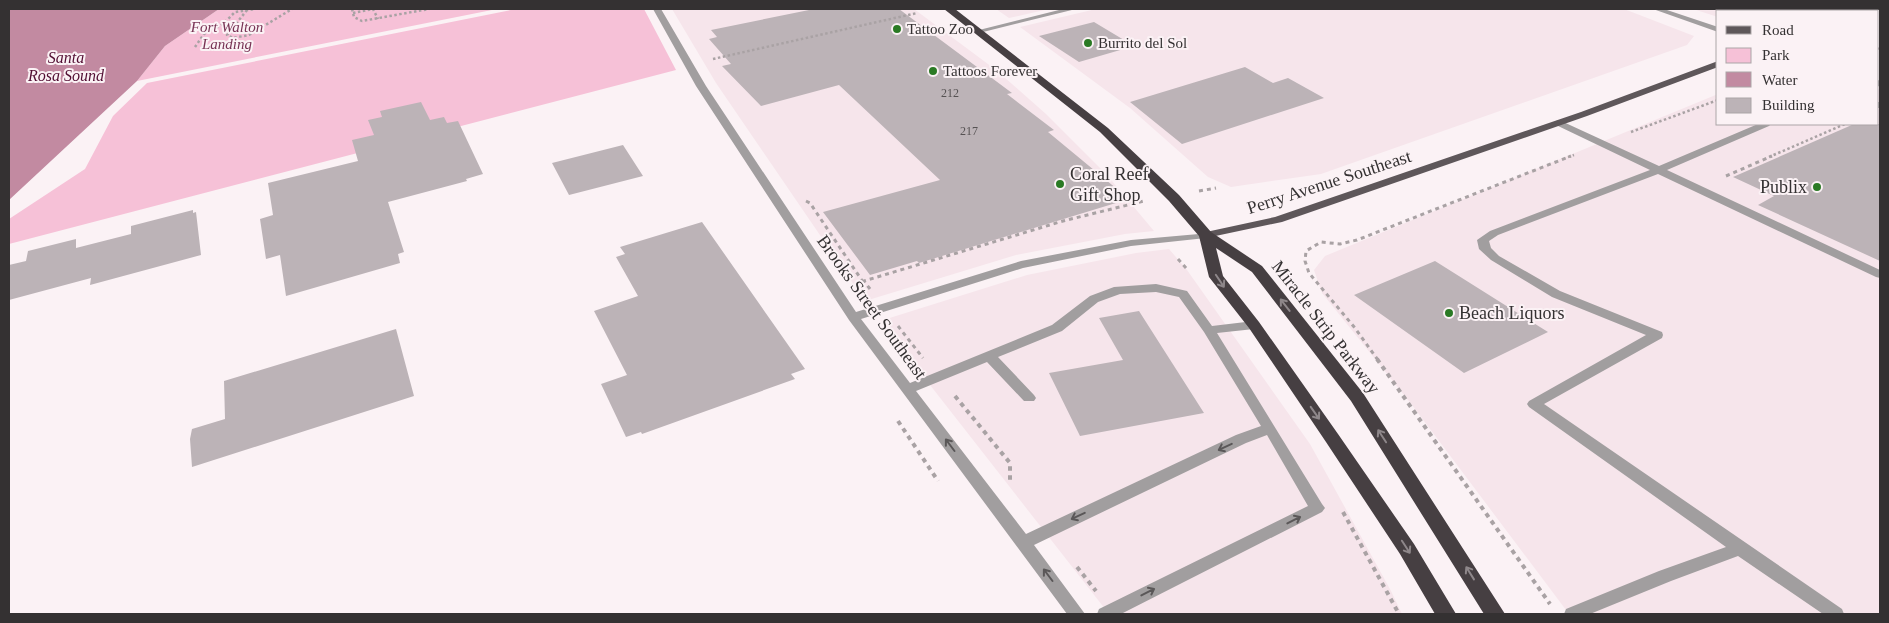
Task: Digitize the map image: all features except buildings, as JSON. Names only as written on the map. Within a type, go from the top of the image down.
[{"type":"highway","points":[[949,9],[1104,130],[1174,198],[1206,235],[1216,277],[1254,325],[1407,549],[1446,614]]},
{"type":"highway","name":"Miracle Strip Parkway","points":[[1206,235],[1257,269],[1357,397],[1495,614]]},
{"type":"main road","name":"Perry Avenue Southeast","points":[[1206,235],[1278,220],[1559,122],[1716,65]]},
{"type":"street","name":"Brooks Street Southeast","points":[[657,9],[701,86],[853,317],[1077,614]]},
{"type":"street","points":[[979,31],[1072,9]]},
{"type":"street","points":[[1657,9],[1716,29]]},
{"type":"street","points":[[1559,122],[1880,274]]},
{"type":"street","points":[[1764,125],[1660,169],[1494,233],[1482,240],[1485,249],[1495,258],[1556,294],[1657,335],[1534,404],[1836,614]]},
{"type":"street","name":"Perry Avenue Southeast","points":[[853,317],[1021,265],[1131,244],[1206,235]]},
{"type":"street","points":[[907,388],[1057,328],[1094,299],[1118,290],[1156,288],[1183,294],[1209,330],[1317,508],[1105,614]]},
{"type":"street","points":[[1209,330],[1254,325]]},
{"type":"street","points":[[989,356],[1029,398]]},
{"type":"street","points":[[1023,543],[1232,443],[1270,428]]},
{"type":"street","points":[[1572,614],[1665,576],[1740,549]]},
{"type":"path","points":[[195,47],[204,34],[222,24],[235,12],[255,9]]},
{"type":"path","points":[[247,10],[231,29],[228,35],[230,38],[235,40],[248,37],[292,9]]},
{"type":"path","points":[[352,9],[357,20],[378,19],[429,9]]},
{"type":"path","points":[[353,13],[374,9],[378,19]]},
{"type":"path","points":[[713,59],[917,13]]},
{"type":"path","points":[[1552,606],[1355,328],[1309,273],[1305,262],[1306,251],[1321,242],[1340,244],[1356,240],[1556,163],[1602,142],[1716,101]]},
{"type":"path","points":[[1726,176],[1843,125]]},
{"type":"shaded area","points":[[672,9],[914,9],[996,70],[1046,114],[1107,175],[1154,231],[1125,234],[1016,255],[865,301],[716,83]]},
{"type":"shaded area","points":[[996,9],[1049,9],[1009,18]]},
{"type":"shaded area","points":[[1096,9],[1624,9],[1694,36],[1687,45],[1321,174],[1231,187],[1208,177],[1130,108],[1020,27]]},
{"type":"shaded area","points":[[1693,9],[1789,9],[1716,10],[1716,16]]},
{"type":"shaded area","points":[[1880,90],[1880,614],[1569,614],[1412,405],[1322,293],[1314,270],[1325,256],[1716,95],[1716,125],[1879,125]]},
{"type":"shaded area","points":[[1169,249],[1187,270],[1310,444],[1402,614],[1109,614],[880,321],[1027,275],[1136,253]]},
{"type":"green space","name":"Fort Walton Landing","points":[[219,9],[497,9],[137,81],[165,46]]},
{"type":"green space","points":[[516,9],[644,9],[676,70],[9,244],[9,219],[85,169],[113,116],[147,83]]},
{"type":"water","name":"Santa Rosa Sound","points":[[9,9],[219,9],[165,46],[137,81],[9,200]]},
{"type":"place","name":"Tattoo Zoo","points":[[897,29]]},
{"type":"place","name":"Burrito del Sol","points":[[1088,43]]},
{"type":"place","name":"Tattoos Forever","points":[[933,71]]},
{"type":"place","name":"Coral Reef Gift Shop","points":[[1060,184]]},
{"type":"place","name":"Publix","points":[[1817,187]]},
{"type":"place","name":"Beach Liquors","points":[[1449,313]]}]
